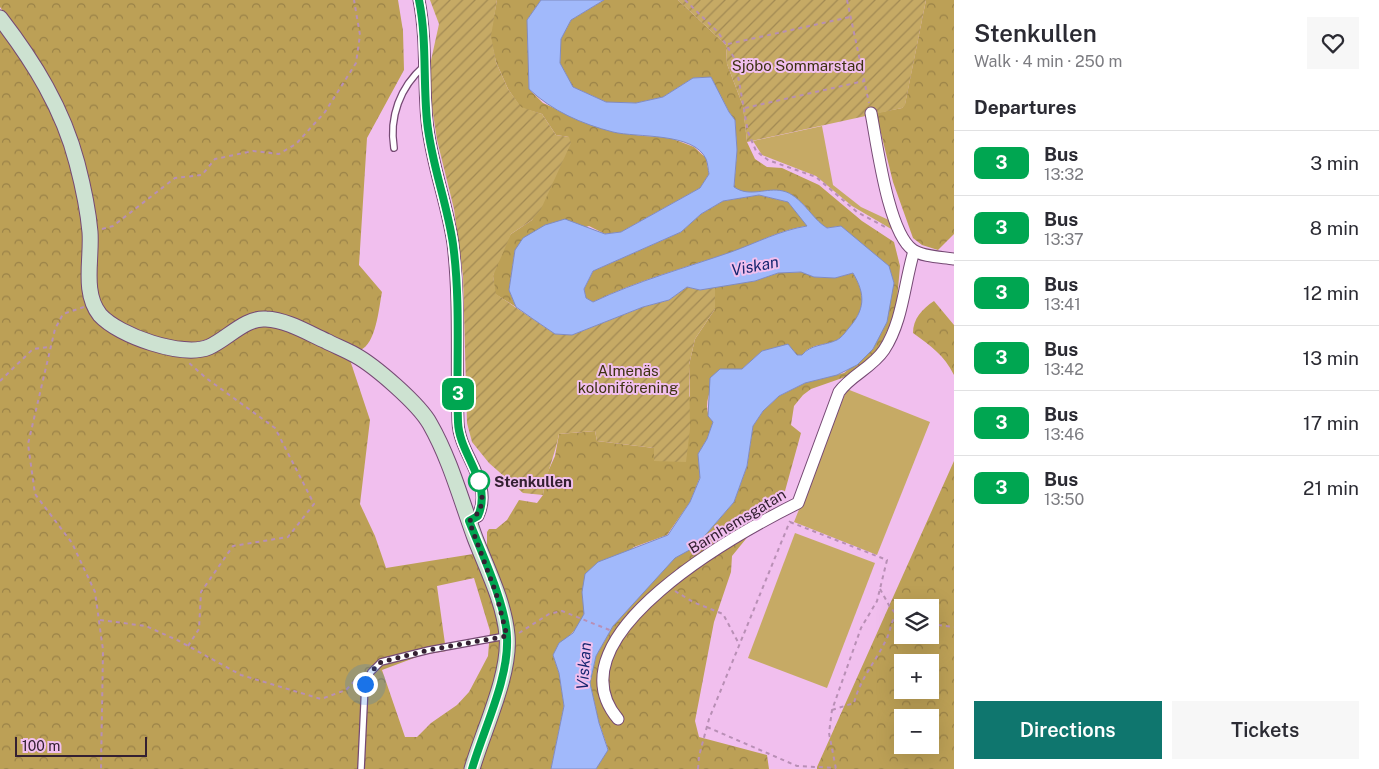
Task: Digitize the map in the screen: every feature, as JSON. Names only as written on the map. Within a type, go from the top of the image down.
[{"type":"street","points":[[419,0],[424,32],[424,66],[430,146],[450,226],[455,263],[459,433],[480,481],[482,499],[478,516],[469,521]]},
{"type":"street","points":[[0,18],[20,44],[58,107],[67,128],[84,194],[90,232],[89,286],[93,304],[101,316],[116,327],[160,346],[173,349],[201,350],[249,323],[258,319],[268,319],[304,331],[356,355],[400,391],[429,422],[441,445],[496,593],[507,636],[501,684],[472,769]]},
{"type":"street","points":[[871,113],[886,194],[902,235],[914,251],[954,258]]},
{"type":"street","name":"Barnhemsgatan","points":[[618,719],[604,696],[602,686],[608,656],[626,626],[661,591],[704,557],[741,533],[798,503],[839,392],[847,381],[866,369],[884,351],[896,326],[914,251]]},
{"type":"lane","points":[[394,148],[392,121],[397,106],[407,85],[424,66]]},
{"type":"lane","points":[[361,769],[365,684],[371,672],[381,662],[429,650],[507,636]]},
{"type":"path","points":[[90,232],[113,226],[175,178],[202,175],[215,159],[254,151],[279,154],[296,144],[326,112],[356,63],[360,35],[354,0]]},
{"type":"path","points":[[685,0],[718,32],[727,44],[738,71],[751,142],[762,156],[816,177],[867,219],[899,236],[902,235]]},
{"type":"path","points":[[847,0],[871,113]]},
{"type":"path","points":[[727,44],[850,17]]},
{"type":"path","points":[[745,108],[864,81]]},
{"type":"path","points":[[93,304],[63,314],[55,329],[28,444],[36,494],[72,543],[95,592],[103,650],[101,769]]},
{"type":"path","points":[[0,381],[33,349],[50,347]]},
{"type":"path","points":[[173,349],[206,378],[275,428],[314,504],[288,537],[234,546],[201,592],[199,630],[188,646]]},
{"type":"path","points":[[698,769],[706,727],[798,503]]},
{"type":"path","points":[[706,727],[797,766],[836,769],[830,733],[832,710],[861,628],[877,601],[887,560],[790,522]]},
{"type":"path","points":[[880,588],[894,612]]},
{"type":"path","points":[[661,591],[676,591],[693,602],[723,614],[739,643]]},
{"type":"path","points":[[507,636],[521,632],[549,614],[562,612],[569,613],[612,631]]},
{"type":"path","points":[[832,710],[854,703],[858,690],[887,638],[891,621],[894,617]]},
{"type":"path","points":[[100,620],[146,626],[241,675],[321,699],[346,690],[366,669],[381,662]]},
{"type":"path","points":[[939,625],[954,627]]},
{"type":"green space","points":[[0,0],[398,0],[403,31],[404,70],[367,138],[359,265],[382,292],[376,325],[370,341],[365,347],[360,350],[287,317],[190,344],[162,340],[119,321],[106,312],[99,301],[96,286],[97,236],[84,163],[73,125],[63,104],[25,40],[0,7]]},
{"type":"green space","name":"Almenäs koloniförening","points":[[430,0],[497,0],[491,36],[496,62],[508,89],[521,107],[542,114],[556,135],[569,137],[571,143],[541,209],[532,220],[511,234],[493,276],[496,294],[555,334],[572,335],[643,307],[669,300],[687,287],[700,290],[715,287],[715,309],[695,339],[689,365],[690,429],[686,462],[654,461],[654,448],[597,441],[595,431],[559,434],[543,495],[523,493],[489,463],[472,442],[467,423],[463,276],[454,209],[437,140],[431,100],[430,65],[439,24]]},
{"type":"green space","points":[[497,0],[541,0],[527,20],[529,89],[543,103],[587,123],[614,132],[668,137],[694,147],[706,158],[709,174],[700,188],[621,232],[605,234],[589,226],[515,250],[509,290],[516,307],[495,294],[493,276],[498,251],[511,234],[532,220],[569,137],[556,135],[542,114],[521,108],[508,89],[496,62],[490,36]]},
{"type":"green space","points":[[604,0],[678,0],[726,45],[727,64],[743,106],[747,142],[755,159],[767,167],[782,168],[819,185],[862,221],[894,242],[900,266],[896,312],[878,350],[848,376],[811,389],[794,406],[791,425],[801,433],[785,491],[732,556],[731,572],[714,622],[695,721],[699,737],[767,755],[769,769],[596,769],[608,749],[599,723],[590,683],[596,656],[613,626],[675,557],[695,547],[734,502],[747,466],[753,426],[763,411],[779,396],[805,383],[844,373],[873,349],[894,283],[888,266],[841,226],[827,228],[816,221],[804,205],[766,191],[743,193],[734,187],[737,150],[735,120],[711,77],[693,78],[663,97],[636,103],[606,102],[573,87],[560,63],[561,39],[571,20]]},
{"type":"green space","name":"Sjöbo Sommarstad","points":[[678,0],[926,0],[905,105],[902,108],[747,142],[743,106],[727,64],[726,45]]},
{"type":"green space","points":[[926,0],[954,0],[954,234],[938,250],[922,245],[913,238],[893,182],[876,113],[902,108],[905,104]]},
{"type":"green space","points":[[0,29],[26,64],[41,90],[55,116],[65,142],[78,195],[82,223],[82,283],[84,301],[92,315],[99,322],[108,329],[141,346],[171,356],[182,357],[200,354],[227,343],[261,325],[269,325],[292,332],[349,357],[370,420],[360,504],[375,536],[386,568],[473,554],[487,549],[487,532],[489,529],[496,529],[507,520],[519,500],[537,503],[543,495],[546,476],[555,456],[559,434],[595,431],[597,441],[654,448],[690,396],[689,365],[695,339],[715,309],[715,287],[755,281],[778,273],[802,272],[814,277],[834,278],[853,273],[862,295],[861,309],[854,322],[838,339],[810,348],[802,355],[797,355],[788,345],[762,351],[742,369],[720,369],[707,403],[709,416],[713,422],[707,439],[698,454],[700,477],[690,502],[667,535],[634,547],[582,592],[584,611],[582,619],[553,655],[559,673],[564,706],[551,769],[0,769]],"holes":[[[474,578],[490,631],[488,656],[469,692],[457,705],[431,723],[417,737],[405,737],[382,670],[422,655],[446,651],[437,586]]]},
{"type":"green space","points":[[822,126],[833,185],[861,207],[893,222],[898,233],[852,206],[816,176],[762,155],[753,141]]},
{"type":"green space","points":[[759,195],[788,202],[808,226],[780,233],[735,251],[645,280],[593,302],[586,298],[584,289],[593,271],[681,232],[701,214],[723,201]]},
{"type":"green space","points":[[934,301],[954,325],[954,375],[941,356],[913,333],[913,328],[919,315]]},
{"type":"green space","points":[[847,389],[930,422],[877,555],[794,522]]},
{"type":"green space","points":[[954,461],[954,769],[817,769],[817,767]]},
{"type":"green space","points":[[795,533],[875,563],[827,688],[748,658]]},
{"type":"water","name":"Viskan","points":[[541,0],[604,0],[571,20],[561,39],[560,63],[573,87],[606,102],[636,103],[663,97],[693,78],[711,77],[735,120],[737,150],[734,187],[746,192],[777,190],[789,193],[801,202],[827,228],[841,226],[889,266],[894,283],[887,322],[873,349],[857,365],[837,375],[805,383],[779,396],[763,411],[753,426],[747,466],[734,502],[695,547],[675,558],[613,626],[596,656],[590,683],[599,723],[608,750],[596,769],[551,769],[564,706],[559,673],[553,655],[559,643],[573,633],[584,614],[582,592],[585,574],[598,562],[668,535],[690,502],[700,478],[698,454],[707,439],[713,422],[708,416],[710,378],[720,369],[742,369],[762,351],[788,344],[797,355],[802,355],[809,349],[837,340],[844,334],[858,315],[862,295],[853,273],[835,278],[814,277],[801,272],[778,273],[755,281],[700,290],[687,287],[669,300],[643,307],[572,335],[555,334],[516,307],[509,290],[515,250],[523,238],[545,225],[565,219],[605,234],[621,232],[700,188],[709,174],[706,159],[700,150],[690,144],[678,140],[623,134],[601,129],[568,116],[538,97],[529,89],[527,20]],"holes":[[[759,195],[788,202],[807,226],[778,234],[644,281],[593,302],[586,298],[584,289],[593,271],[681,232],[701,214],[723,201]]]},
{"type":"bus line","name":"3","points":[[419,0],[424,32],[425,96],[429,140],[450,226],[455,263],[459,433],[480,481],[482,499],[478,516],[469,521],[496,593],[507,636],[501,684],[472,769]]},
{"type":"place","name":"Stenkullen","points":[[479,481]]},
{"type":"route","points":[[365,684],[371,672],[381,662],[429,650],[507,636],[496,593],[469,521],[478,516],[480,510],[482,499],[479,481]]}]
